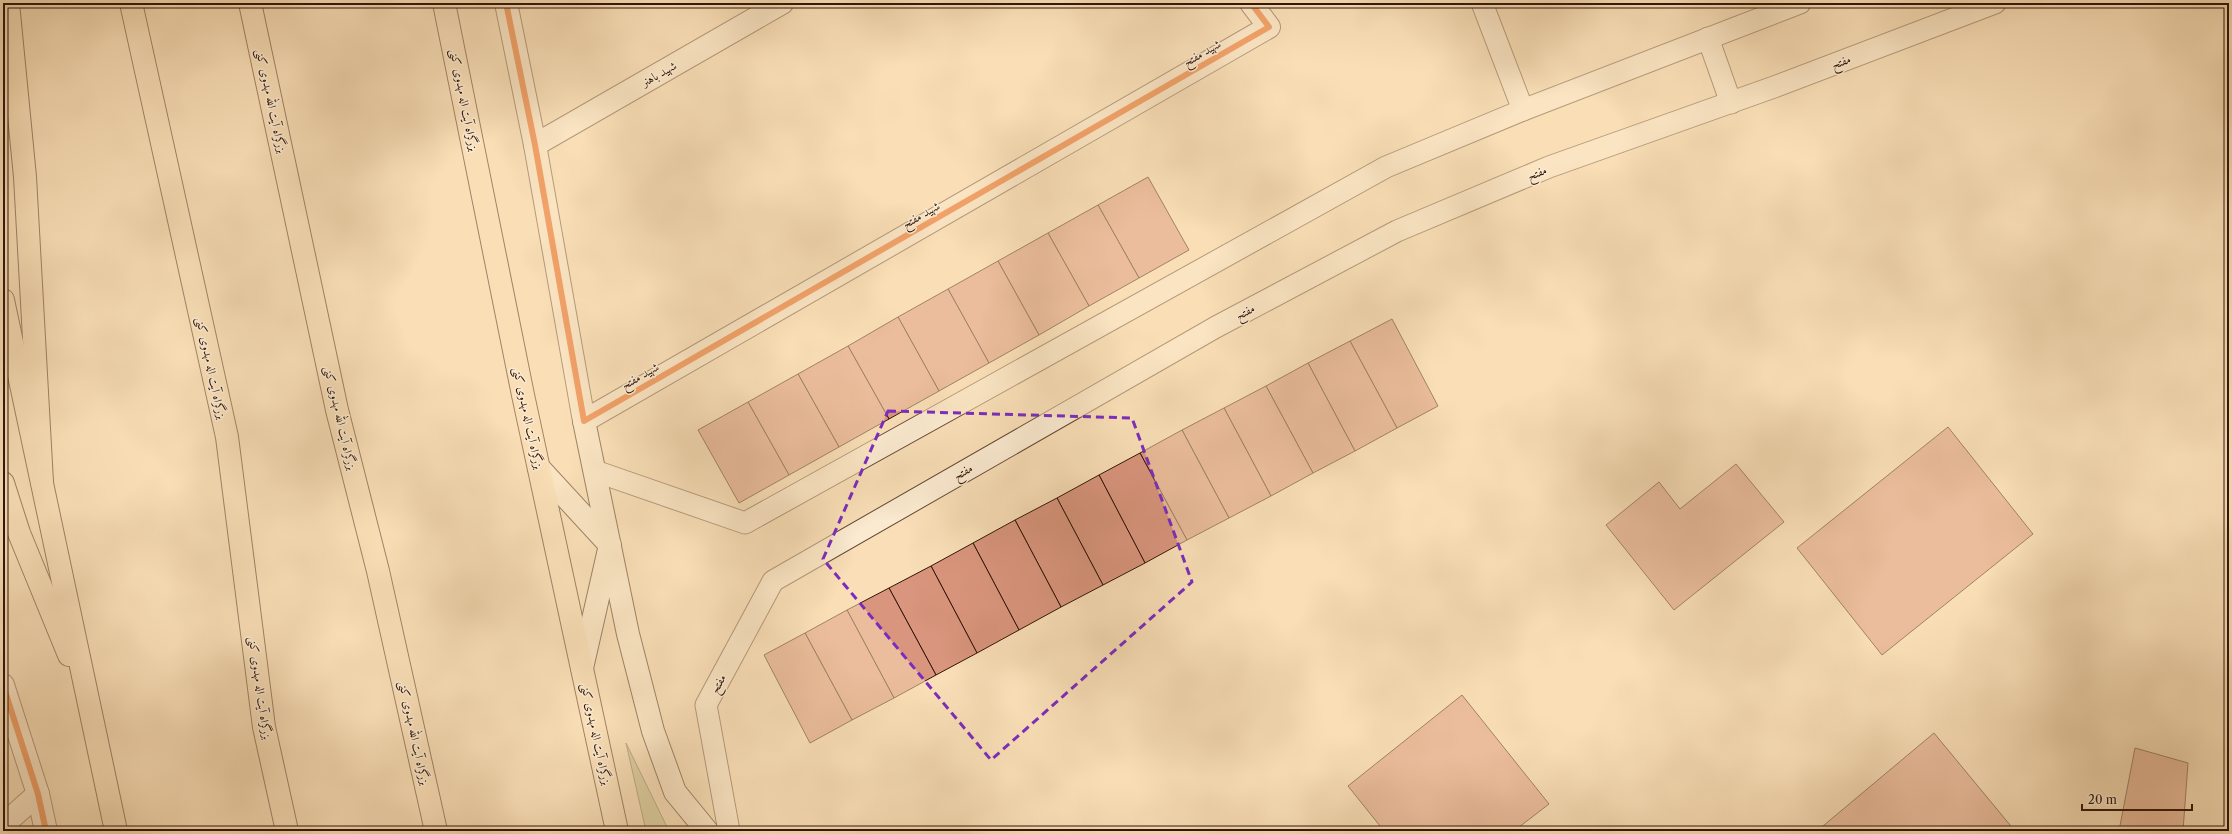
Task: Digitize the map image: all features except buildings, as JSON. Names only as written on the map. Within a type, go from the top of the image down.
[{"type":"main road","points":[[8,3],[24,177],[42,482]]},
{"type":"main road","name":"بزرگراه آیت اله مهدوی کنی","points":[[131,3],[226,437],[264,727],[287,831]]},
{"type":"main road","name":"بزرگراه آیت الله مهدوی کنی","points":[[250,3],[337,410],[378,571],[436,831]]},
{"type":"main road","name":"بزرگراه آیت اله مهدوی کنی","points":[[444,3],[539,468],[617,831]]},
{"type":"main road","points":[[3,300],[91,707],[116,831]]},
{"type":"main road","points":[[3,483],[19,533],[91,707]]},
{"type":"street","points":[[506,3],[535,146],[584,421],[628,634],[652,731],[675,792],[707,831]]},
{"type":"street","name":"شهید باهنر","points":[[535,146],[782,3]]},
{"type":"street","name":"شهید مفتح","points":[[584,421],[1269,27],[1251,3]]},
{"type":"street","points":[[539,468],[610,545]]},
{"type":"street","points":[[582,668],[610,545]]},
{"type":"street","points":[[3,685],[38,794],[46,831]]},
{"type":"street","points":[[3,825],[38,794]]},
{"type":"lane","points":[[1482,3],[1523,110]]},
{"type":"lane","points":[[594,471],[745,523],[1386,167],[1523,110],[1800,3]]},
{"type":"lane","name":"مفتح","points":[[729,831],[706,705],[773,581],[1216,327],[1397,231],[1549,168],[1731,103],[1995,3]]},
{"type":"lane","points":[[1708,38],[1731,103]]},
{"type":"highlighted area","points":[[888,411],[1132,418],[1192,582],[991,760],[823,559]]},
{"type":"shaded area","points":[[626,743],[669,831],[646,831]]},
{"type":"cycle path","points":[[506,3],[535,145],[584,421],[1269,27],[1251,3]]},
{"type":"cycle path","points":[[3,685],[38,794],[46,831]]}]
